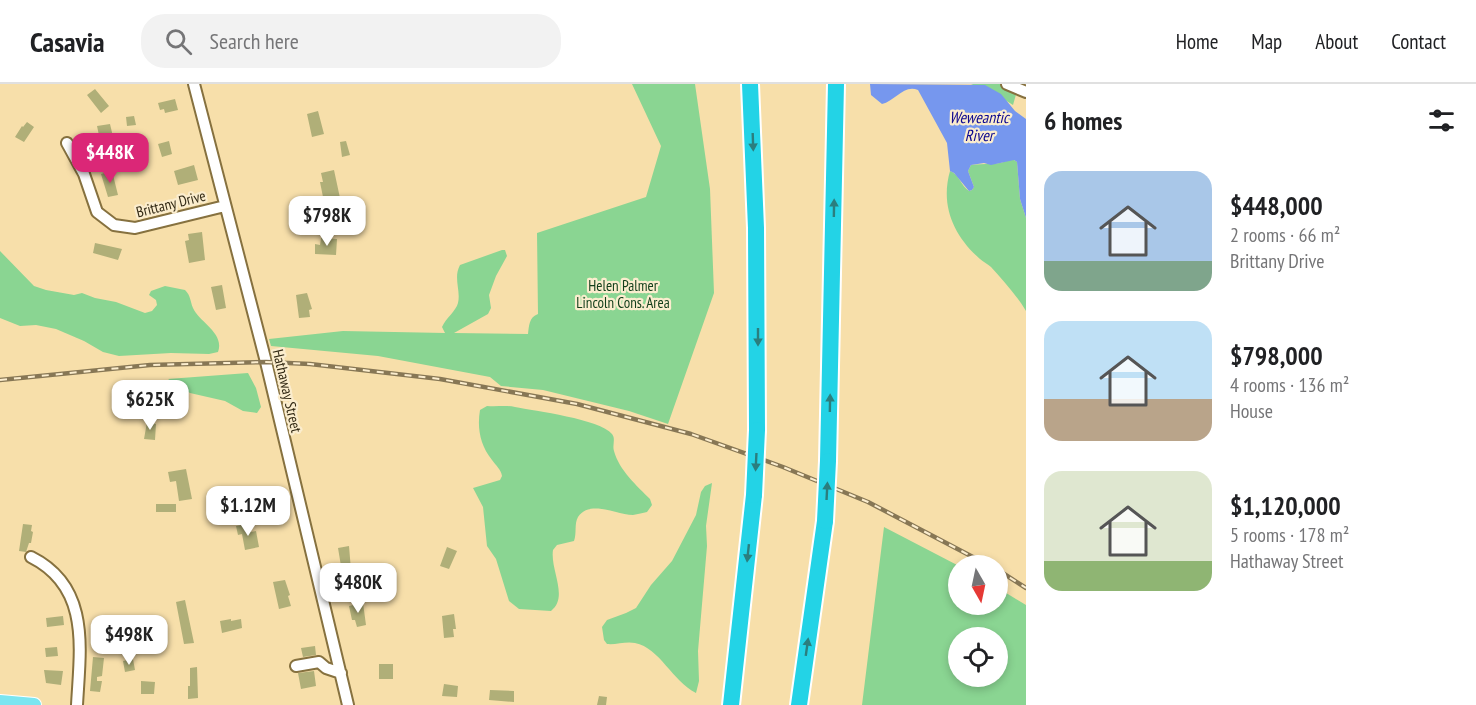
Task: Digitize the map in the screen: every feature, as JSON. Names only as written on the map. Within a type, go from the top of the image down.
[{"type":"highway","points":[[731,705],[754,495],[757,429],[756,228],[750,84]]},
{"type":"highway","points":[[799,705],[825,521],[836,84]]},
{"type":"main road","points":[[0,702],[34,705]]},
{"type":"street","name":"Hathaway Street","points":[[194,84],[348,705]]},
{"type":"street","points":[[1007,84],[1026,92]]},
{"type":"street","name":"Brittany Drive","points":[[67,143],[84,174],[98,212],[114,225],[135,228],[225,206]]},
{"type":"street","points":[[31,557],[57,574],[75,608],[81,642],[77,705]]},
{"type":"street","points":[[296,666],[319,662],[326,668],[341,673]]},
{"type":"green space","name":"Helen Palmer Lincoln Cons. Area","points":[[632,84],[695,84],[710,189],[714,293],[668,424],[629,411],[543,390],[501,386],[490,377],[378,356],[271,346],[269,339],[343,331],[445,333],[442,327],[458,303],[457,275],[460,265],[502,250],[505,250],[507,256],[489,295],[491,308],[488,314],[454,333],[528,334],[531,320],[538,314],[537,233],[646,197],[661,146]]},
{"type":"green space","points":[[971,84],[1019,84],[1013,105]]},
{"type":"green space","points":[[1009,160],[1017,162],[1020,199],[1026,218],[1026,311],[996,272],[980,259],[963,240],[956,230],[948,208],[947,184],[950,171],[969,191],[974,187],[968,171],[971,165],[995,164]]},
{"type":"green space","points":[[0,251],[34,286],[74,295],[82,293],[145,313],[152,311],[157,305],[156,300],[149,295],[151,291],[165,286],[185,290],[196,313],[215,333],[219,345],[218,352],[119,356],[103,352],[56,329],[36,325],[20,326],[0,318]]},
{"type":"green space","points":[[248,373],[256,388],[261,407],[257,413],[243,411],[225,401],[190,393],[168,379]]},
{"type":"green space","points":[[487,406],[512,406],[551,413],[595,424],[605,429],[613,436],[613,447],[620,465],[650,499],[652,505],[647,512],[633,515],[596,508],[583,512],[578,517],[574,541],[557,545],[553,550],[559,591],[556,605],[551,611],[519,609],[509,601],[496,559],[487,546],[483,507],[473,488],[500,480],[502,476],[480,436],[480,410]]},
{"type":"green space","points":[[712,483],[706,526],[707,546],[698,651],[699,681],[696,693],[680,681],[652,651],[644,646],[635,643],[607,644],[602,627],[607,620],[636,608],[651,585],[672,561],[696,515],[701,492],[705,486]]},
{"type":"green space","points":[[884,527],[948,560],[948,615],[1008,615],[1008,594],[1026,605],[1026,705],[862,705]]},
{"type":"water","name":"Weweantic River","points":[[870,84],[985,85],[1001,94],[1015,111],[1026,119],[1026,218],[1020,199],[1017,162],[1014,160],[991,165],[984,163],[971,165],[968,171],[974,187],[969,191],[950,171],[947,143],[918,90],[908,89],[882,104],[871,95]]},
{"type":"building","points":[[95,89],[109,106],[101,113],[87,95]]},
{"type":"building","points":[[175,99],[178,110],[165,113],[164,109],[160,110],[158,103]]},
{"type":"building","points":[[318,111],[324,134],[312,137],[307,114]]},
{"type":"building","points":[[134,116],[136,125],[127,126],[126,117]]},
{"type":"building","points":[[27,122],[34,127],[24,142],[15,137]]},
{"type":"building","points":[[110,124],[115,145],[105,147],[103,139],[100,140],[97,126]]},
{"type":"building","points":[[169,141],[172,154],[162,157],[158,144]]},
{"type":"building","points":[[346,141],[350,155],[342,157],[340,142]]},
{"type":"building","points":[[194,165],[198,180],[178,185],[174,171]]},
{"type":"building","points":[[334,170],[340,198],[324,202],[320,182],[323,182],[321,173]]},
{"type":"building","points":[[112,171],[118,195],[108,197],[101,174]]},
{"type":"building","points":[[202,232],[205,260],[189,263],[185,241],[189,240],[188,234]]},
{"type":"building","points":[[321,238],[337,239],[336,255],[315,254],[315,244],[320,245]]},
{"type":"building","points":[[95,243],[122,249],[118,260],[93,253]]},
{"type":"building","points":[[222,285],[226,308],[216,310],[211,287]]},
{"type":"building","points":[[307,293],[312,309],[309,310],[310,317],[299,318],[296,295]]},
{"type":"building","points":[[147,422],[156,424],[155,440],[144,439]]},
{"type":"building","points":[[186,469],[192,499],[179,501],[176,481],[170,482],[168,472]]},
{"type":"building","points":[[156,504],[176,504],[176,512],[156,512]]},
{"type":"building","points":[[23,524],[32,525],[31,531],[33,532],[26,552],[19,551]]},
{"type":"building","points":[[249,524],[251,532],[256,531],[259,547],[245,550],[242,534],[238,535],[236,526]]},
{"type":"building","points":[[349,546],[351,570],[342,572],[338,548]]},
{"type":"building","points":[[447,547],[457,551],[449,569],[440,566]]},
{"type":"building","points":[[285,580],[291,606],[279,609],[273,582]]},
{"type":"building","points":[[185,600],[194,643],[184,644],[176,602]]},
{"type":"building","points":[[363,603],[366,625],[357,627],[355,620],[352,620],[349,606]]},
{"type":"building","points":[[454,614],[456,629],[453,629],[454,637],[444,638],[442,616]]},
{"type":"building","points":[[63,616],[64,625],[47,627],[46,618]]},
{"type":"building","points":[[231,619],[231,621],[241,619],[242,628],[222,633],[220,621]]},
{"type":"building","points":[[315,646],[316,655],[303,657],[301,648]]},
{"type":"building","points":[[57,647],[58,656],[46,657],[45,648]]},
{"type":"building","points":[[93,657],[104,658],[102,676],[97,677],[97,681],[102,681],[100,692],[90,691]]},
{"type":"building","points":[[133,659],[135,670],[125,672],[123,661]]},
{"type":"building","points":[[379,664],[393,664],[393,679],[379,679]]},
{"type":"building","points":[[197,667],[198,698],[188,699],[190,668]]},
{"type":"building","points":[[44,670],[63,671],[61,685],[46,683]]},
{"type":"building","points":[[314,671],[316,686],[301,689],[298,673]]},
{"type":"building","points":[[141,681],[155,682],[154,694],[141,694]]},
{"type":"building","points":[[444,684],[458,686],[457,697],[442,696]]},
{"type":"building","points":[[490,690],[514,691],[514,702],[489,700]]},
{"type":"building","points":[[599,696],[607,697],[606,705],[597,705]]},
{"type":"railway","points":[[0,380],[150,365],[266,362],[310,364],[440,379],[577,404],[691,434],[783,467],[868,502],[969,555]]},
{"type":"railway","points":[[1008,576],[1026,588]]}]
